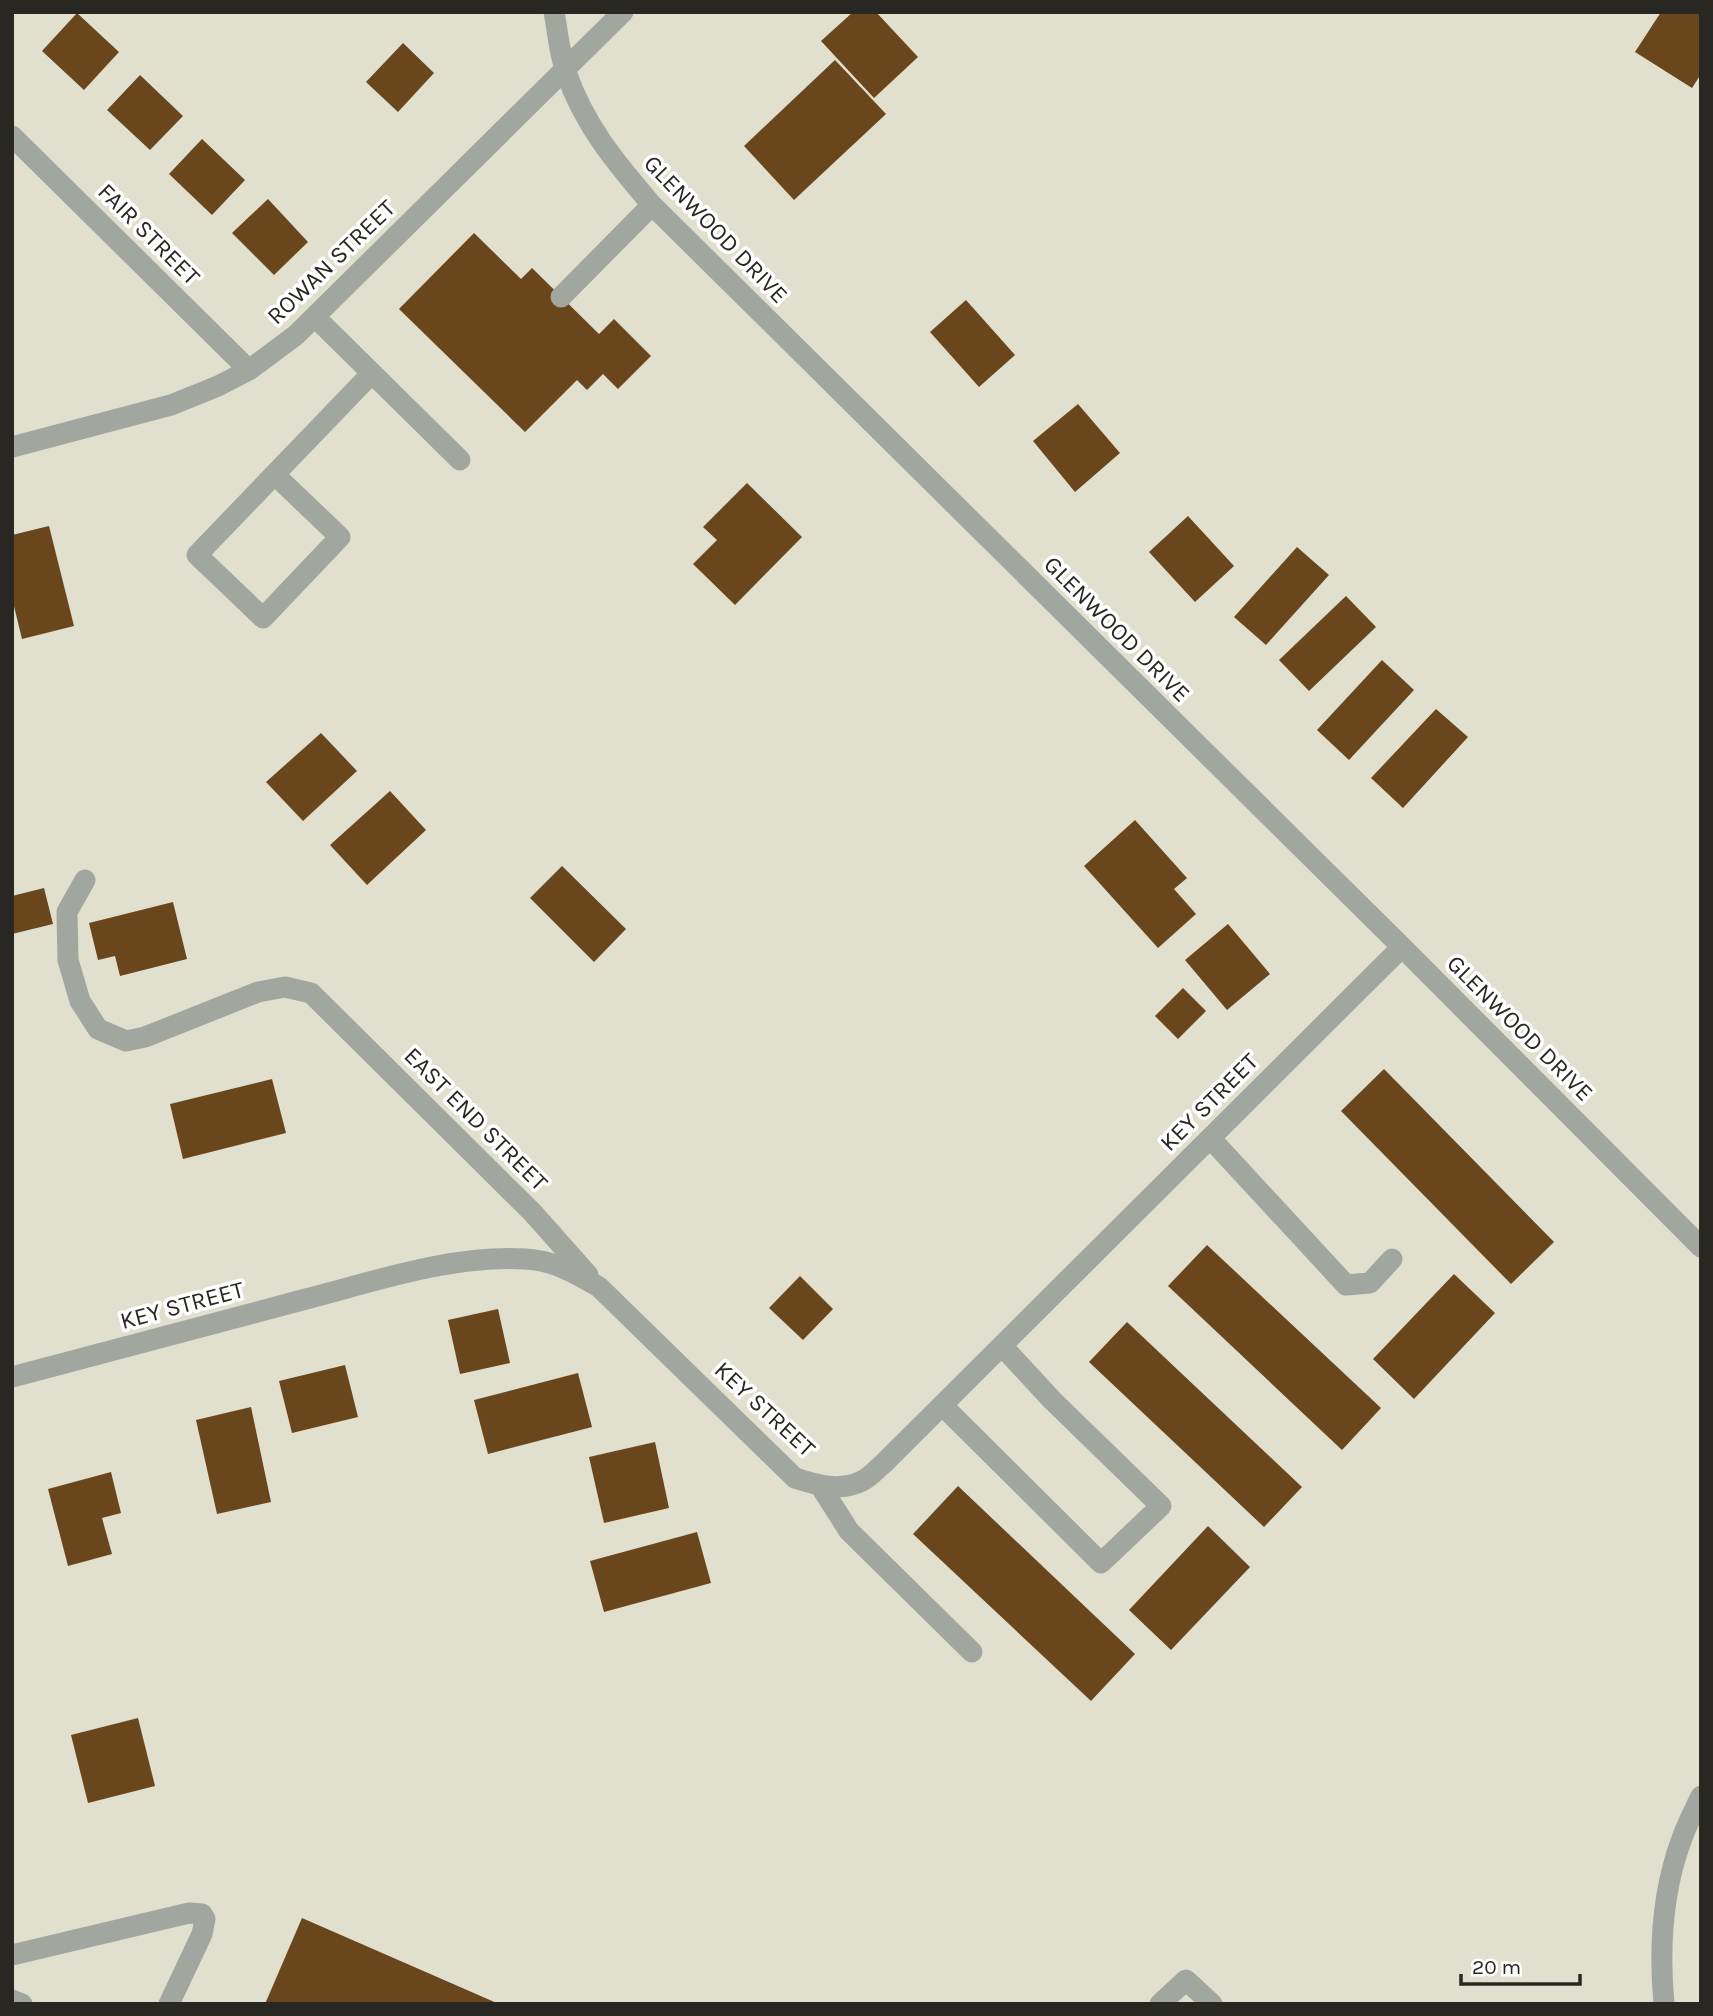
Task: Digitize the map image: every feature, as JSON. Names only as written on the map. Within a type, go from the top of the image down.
[{"type":"street","name":"GLENWOOD DRIVE","points":[[554,12],[565,69],[582,112],[611,157],[652,205],[1402,947],[1701,1247]]},
{"type":"street","name":"ROWAN STREET","points":[[12,447],[171,405],[249,370],[296,335],[315,317],[623,12]]},
{"type":"street","name":"FAIR STREET","points":[[12,136],[249,370]]},
{"type":"street","points":[[561,297],[652,205]]},
{"type":"street","points":[[315,317],[460,460]]},
{"type":"street","points":[[275,475],[340,537],[263,618],[197,555],[372,373]]},
{"type":"street","name":"EAST END STREET","points":[[85,880],[67,912],[68,960],[80,1001],[97,1030],[126,1041],[145,1037],[258,992],[285,987],[311,993],[533,1213],[598,1287]]},
{"type":"street","name":"KEY STREET","points":[[12,1377],[390,1277],[460,1262],[524,1259],[544,1261],[572,1271],[598,1287],[795,1478],[821,1487],[849,1485],[863,1480],[884,1464],[1402,947]]},
{"type":"street","points":[[1211,1139],[1346,1285],[1370,1283],[1392,1259]]},
{"type":"street","points":[[943,1406],[1101,1563],[1161,1506],[1052,1400],[1003,1347]]},
{"type":"street","points":[[821,1487],[849,1531],[972,1652]]},
{"type":"street","points":[[1664,2004],[1664,1916],[1670,1881],[1681,1841],[1701,1796]]},
{"type":"street","points":[[12,1955],[189,1913],[202,1914],[205,1919],[202,1934],[169,2004]]},
{"type":"street","points":[[1160,2004],[1185,1980],[1212,2004]]},
{"type":"street","points":[[12,2000],[22,2004]]},
{"type":"building","points":[[853,12],[876,12],[918,57],[874,98],[821,41]]},
{"type":"building","points":[[1661,12],[1701,12],[1701,74],[1692,88],[1635,52]]},
{"type":"building","points":[[77,13],[119,52],[84,90],[42,51]]},
{"type":"building","points":[[403,43],[434,73],[398,112],[366,82]]},
{"type":"building","points":[[835,60],[886,114],[794,200],[744,146]]},
{"type":"building","points":[[140,75],[183,116],[150,150],[107,110]]},
{"type":"building","points":[[202,139],[245,180],[212,215],[169,174]]},
{"type":"building","points":[[268,199],[308,242],[274,275],[232,233]]},
{"type":"building","points":[[474,233],[521,279],[532,268],[599,334],[614,319],[651,356],[618,389],[603,374],[587,390],[577,380],[525,432],[399,309]]},
{"type":"building","points":[[966,300],[1015,355],[979,387],[930,332]]},
{"type":"building","points":[[1078,404],[1120,453],[1075,492],[1033,441]]},
{"type":"building","points":[[747,483],[802,537],[735,605],[693,564],[717,540],[703,527]]},
{"type":"building","points":[[1188,516],[1234,566],[1195,602],[1149,552]]},
{"type":"building","points":[[49,526],[74,626],[22,639],[12,598],[12,535]]},
{"type":"building","points":[[1297,547],[1329,575],[1266,645],[1234,617]]},
{"type":"building","points":[[1346,596],[1376,627],[1309,691],[1279,660]]},
{"type":"building","points":[[1382,660],[1414,690],[1349,760],[1317,730]]},
{"type":"building","points":[[1436,709],[1468,737],[1403,808],[1371,778]]},
{"type":"building","points":[[321,733],[357,771],[303,821],[266,782]]},
{"type":"building","points":[[390,791],[426,830],[367,885],[330,845]]},
{"type":"building","points":[[1135,820],[1187,878],[1174,889],[1196,914],[1158,948],[1084,866]]},
{"type":"building","points":[[562,866],[626,929],[594,962],[530,898]]},
{"type":"building","points":[[44,888],[53,924],[12,934],[12,896]]},
{"type":"building","points":[[173,902],[187,959],[120,976],[115,956],[98,960],[89,923]]},
{"type":"building","points":[[1228,924],[1270,974],[1227,1010],[1185,960]]},
{"type":"building","points":[[1183,988],[1206,1011],[1178,1039],[1155,1016]]},
{"type":"building","points":[[1384,1069],[1554,1242],[1511,1284],[1341,1111]]},
{"type":"building","points":[[272,1079],[286,1133],[183,1159],[170,1104]]},
{"type":"building","points":[[1207,1245],[1381,1408],[1342,1450],[1168,1286]]},
{"type":"building","points":[[1454,1274],[1495,1313],[1414,1399],[1373,1359]]},
{"type":"building","points":[[800,1276],[833,1309],[803,1340],[769,1308]]},
{"type":"building","points":[[498,1309],[510,1363],[460,1374],[448,1320]]},
{"type":"building","points":[[1127,1322],[1302,1487],[1264,1527],[1089,1362]]},
{"type":"building","points":[[345,1365],[358,1417],[292,1433],[279,1381]]},
{"type":"building","points":[[578,1373],[592,1427],[488,1454],[474,1400]]},
{"type":"building","points":[[251,1407],[271,1502],[217,1514],[196,1420]]},
{"type":"building","points":[[655,1442],[669,1508],[604,1523],[589,1457]]},
{"type":"building","points":[[111,1472],[121,1513],[102,1518],[112,1554],[68,1566],[48,1489]]},
{"type":"building","points":[[958,1486],[1135,1654],[1091,1701],[913,1534]]},
{"type":"building","points":[[1208,1526],[1250,1567],[1171,1650],[1129,1610]]},
{"type":"building","points":[[697,1532],[711,1583],[604,1612],[590,1561]]},
{"type":"building","points":[[138,1718],[155,1786],[88,1803],[71,1735]]},
{"type":"building","points":[[302,1918],[499,2004],[265,2004]]}]
